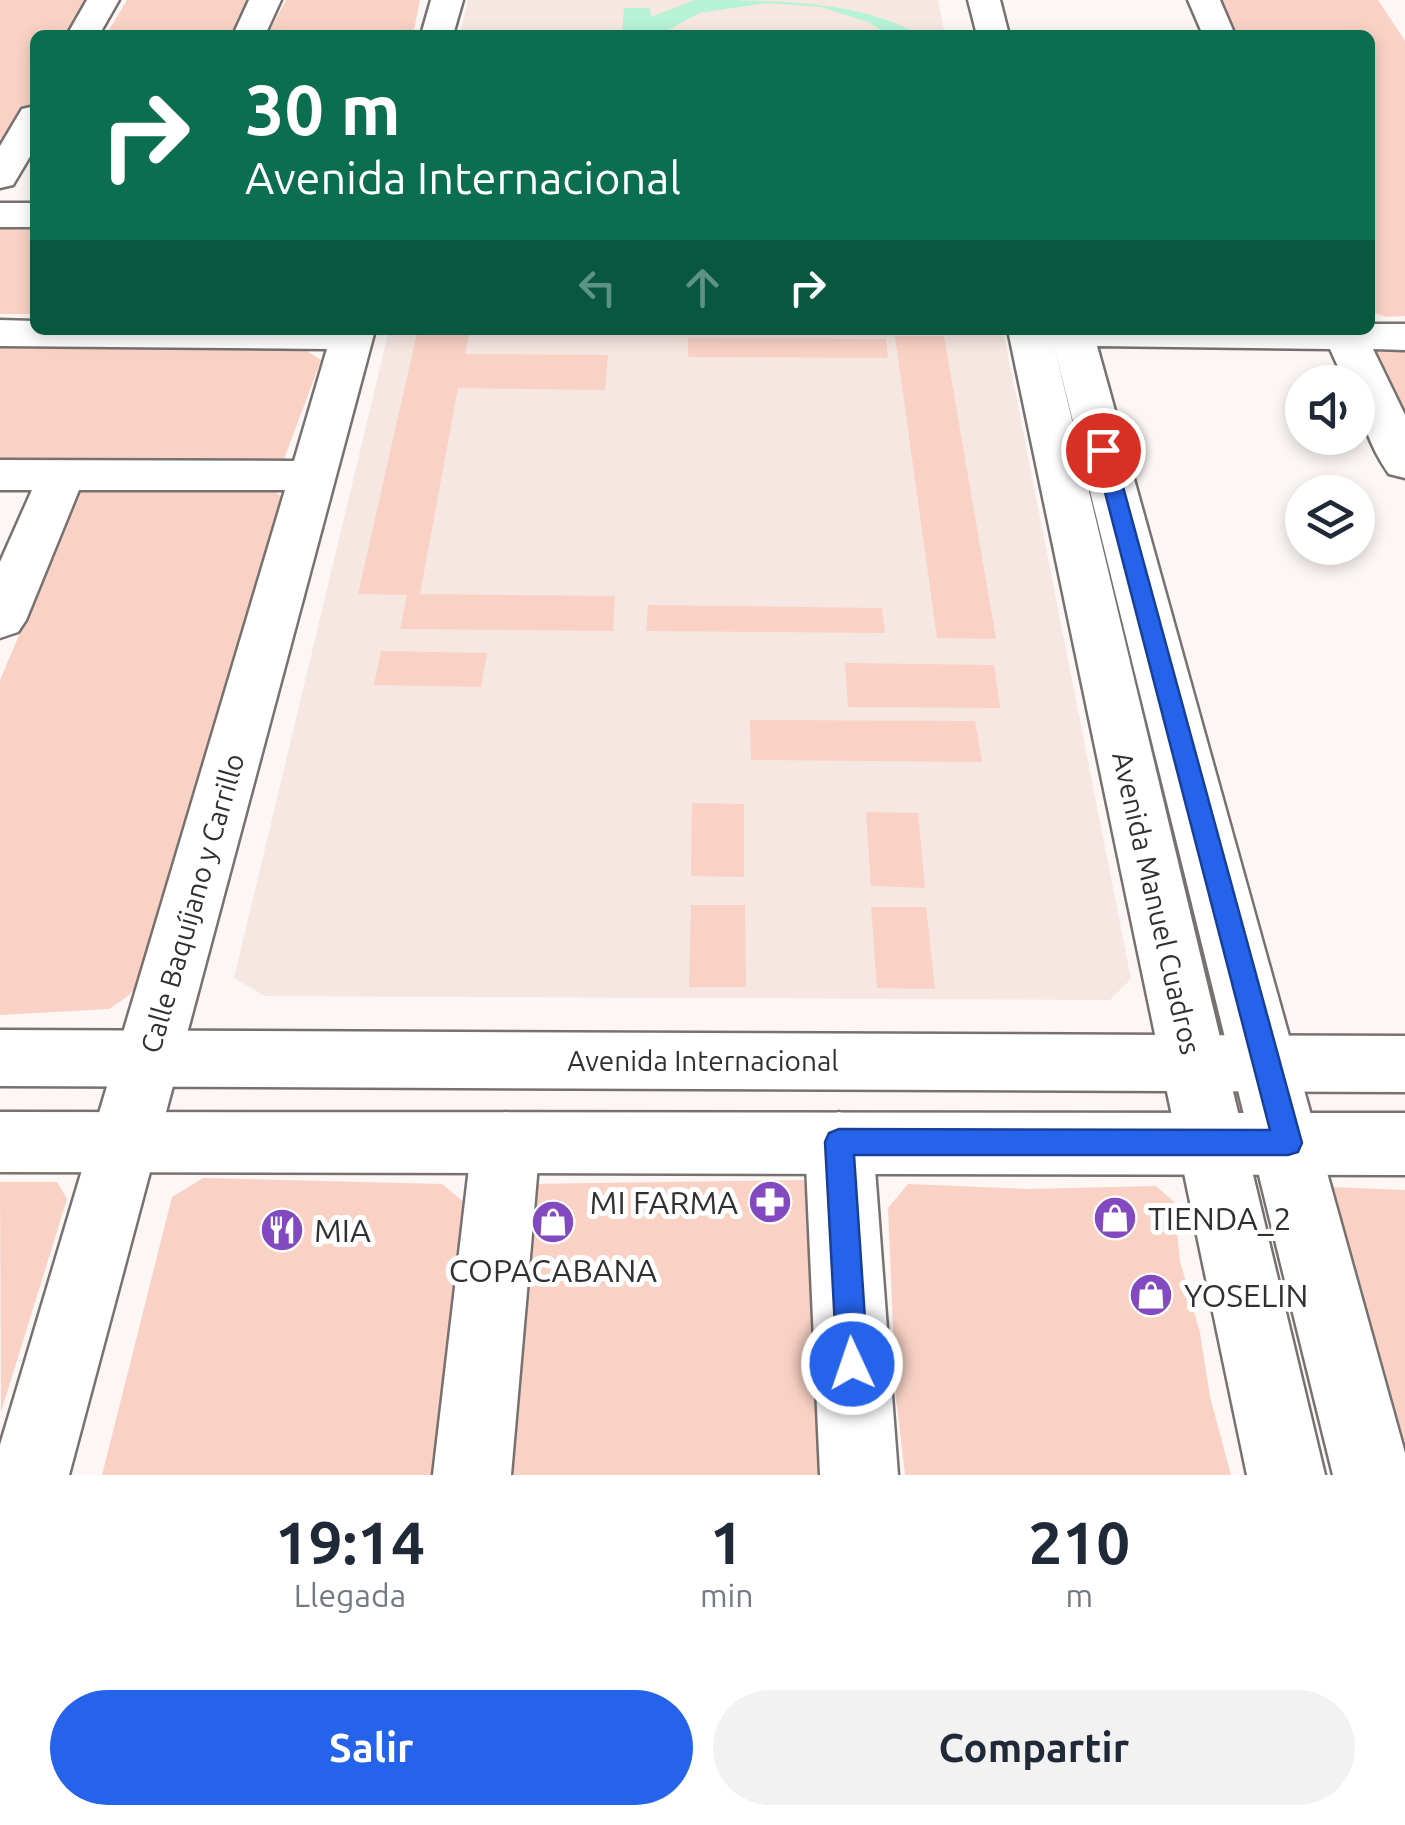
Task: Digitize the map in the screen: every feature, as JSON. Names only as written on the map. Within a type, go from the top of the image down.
[{"type":"street","points":[[86,30],[103,0]]},
{"type":"street","points":[[251,30],[265,0]]},
{"type":"street","points":[[438,30],[447,0]]},
{"type":"street","points":[[956,0],[963,30]]},
{"type":"street","points":[[984,0],[992,30]]},
{"type":"street","points":[[1204,0],[1217,30]]},
{"type":"street","points":[[0,177],[30,126]]},
{"type":"street","points":[[0,215],[30,215]]},
{"type":"street","points":[[0,334],[30,334]]},
{"type":"street","name":"Calle Baquíjano y Carrillo","points":[[30,1475],[352,335]]},
{"type":"street","points":[[1052,335],[1266,1062],[1372,1475]]},
{"type":"street","name":"Avenida Manuel Cuadros","points":[[1052,335],[1192,1061],[1286,1475]]},
{"type":"street","points":[[1346,335],[1405,464]]},
{"type":"street","points":[[1375,335],[1405,337]]},
{"type":"street","points":[[0,474],[312,476]]},
{"type":"street","points":[[0,620],[62,475]]},
{"type":"street","name":"Avenida Internacional","points":[[0,1058],[1405,1064]]},
{"type":"street","points":[[0,1142],[1405,1144]]},
{"type":"street","points":[[472,1475],[506,1142]]},
{"type":"street","points":[[839,1142],[859,1475]]},
{"type":"shaded area","points":[[468,0],[938,0],[944,30],[461,30]]},
{"type":"shaded area","points":[[388,335],[1004,335],[1131,979],[1110,1000],[265,996],[234,978]]},
{"type":"green space","points":[[695,0],[782,2],[812,4],[870,15],[909,30],[881,30],[821,7],[768,3],[699,13],[668,30],[622,30],[624,8],[650,8],[651,17]]},
{"type":"building","points":[[0,0],[95,0],[77,30],[30,30],[30,110],[0,161]]},
{"type":"building","points":[[127,0],[259,0],[246,30],[109,30]]},
{"type":"building","points":[[286,0],[420,0],[414,30],[270,30]]},
{"type":"building","points":[[1213,0],[1378,0],[1405,41],[1405,316],[1375,313],[1375,30],[1226,30]]},
{"type":"building","points":[[0,225],[30,225],[30,314],[0,314]]},
{"type":"building","points":[[417,335],[469,335],[465,354],[608,355],[605,390],[458,388],[420,594],[615,596],[613,631],[400,629],[407,595],[358,594]]},
{"type":"building","points":[[895,336],[944,336],[996,639],[937,638]]},
{"type":"building","points":[[688,338],[886,339],[888,358],[688,357]]},
{"type":"building","points":[[0,348],[305,350],[321,360],[281,467],[0,467]]},
{"type":"building","points":[[1369,352],[1405,352],[1405,430]]},
{"type":"building","points":[[81,489],[273,490],[282,497],[146,976],[109,1009],[0,1015],[0,680]]},
{"type":"building","points":[[648,605],[882,608],[885,633],[646,631]]},
{"type":"building","points":[[381,651],[487,653],[481,687],[374,685]]},
{"type":"building","points":[[845,663],[994,665],[1000,708],[848,707]]},
{"type":"building","points":[[750,720],[975,721],[982,762],[751,760]]},
{"type":"building","points":[[692,803],[744,804],[744,877],[691,876]]},
{"type":"building","points":[[866,812],[918,813],[925,888],[871,886]]},
{"type":"building","points":[[691,905],[745,905],[746,987],[689,987]]},
{"type":"building","points":[[871,907],[926,907],[935,989],[877,988]]},
{"type":"building","points":[[203,1178],[442,1184],[465,1203],[437,1475],[102,1475],[172,1197]]},
{"type":"building","points":[[804,1180],[825,1202],[833,1475],[498,1475],[530,1184]]},
{"type":"building","points":[[0,1182],[57,1182],[67,1199],[1,1412]]},
{"type":"building","points":[[908,1184],[1028,1189],[1156,1186],[1174,1202],[1180,1261],[1231,1475],[905,1475],[896,1397],[888,1208]]},
{"type":"building","points":[[1332,1187],[1405,1190],[1405,1475],[1401,1475],[1323,1200]]},
{"type":"place","name":"MI FARMA","points":[[770,1202]]},
{"type":"place","name":"TIENDA_2","points":[[1115,1218]]},
{"type":"place","name":"COPACABANA","points":[[553,1222]]},
{"type":"place","name":"MIA","points":[[282,1230]]},
{"type":"place","name":"YOSELIN","points":[[1151,1295]]},
{"type":"route","points":[[852,1364],[839,1142],[1288,1143],[1103,450]]}]
